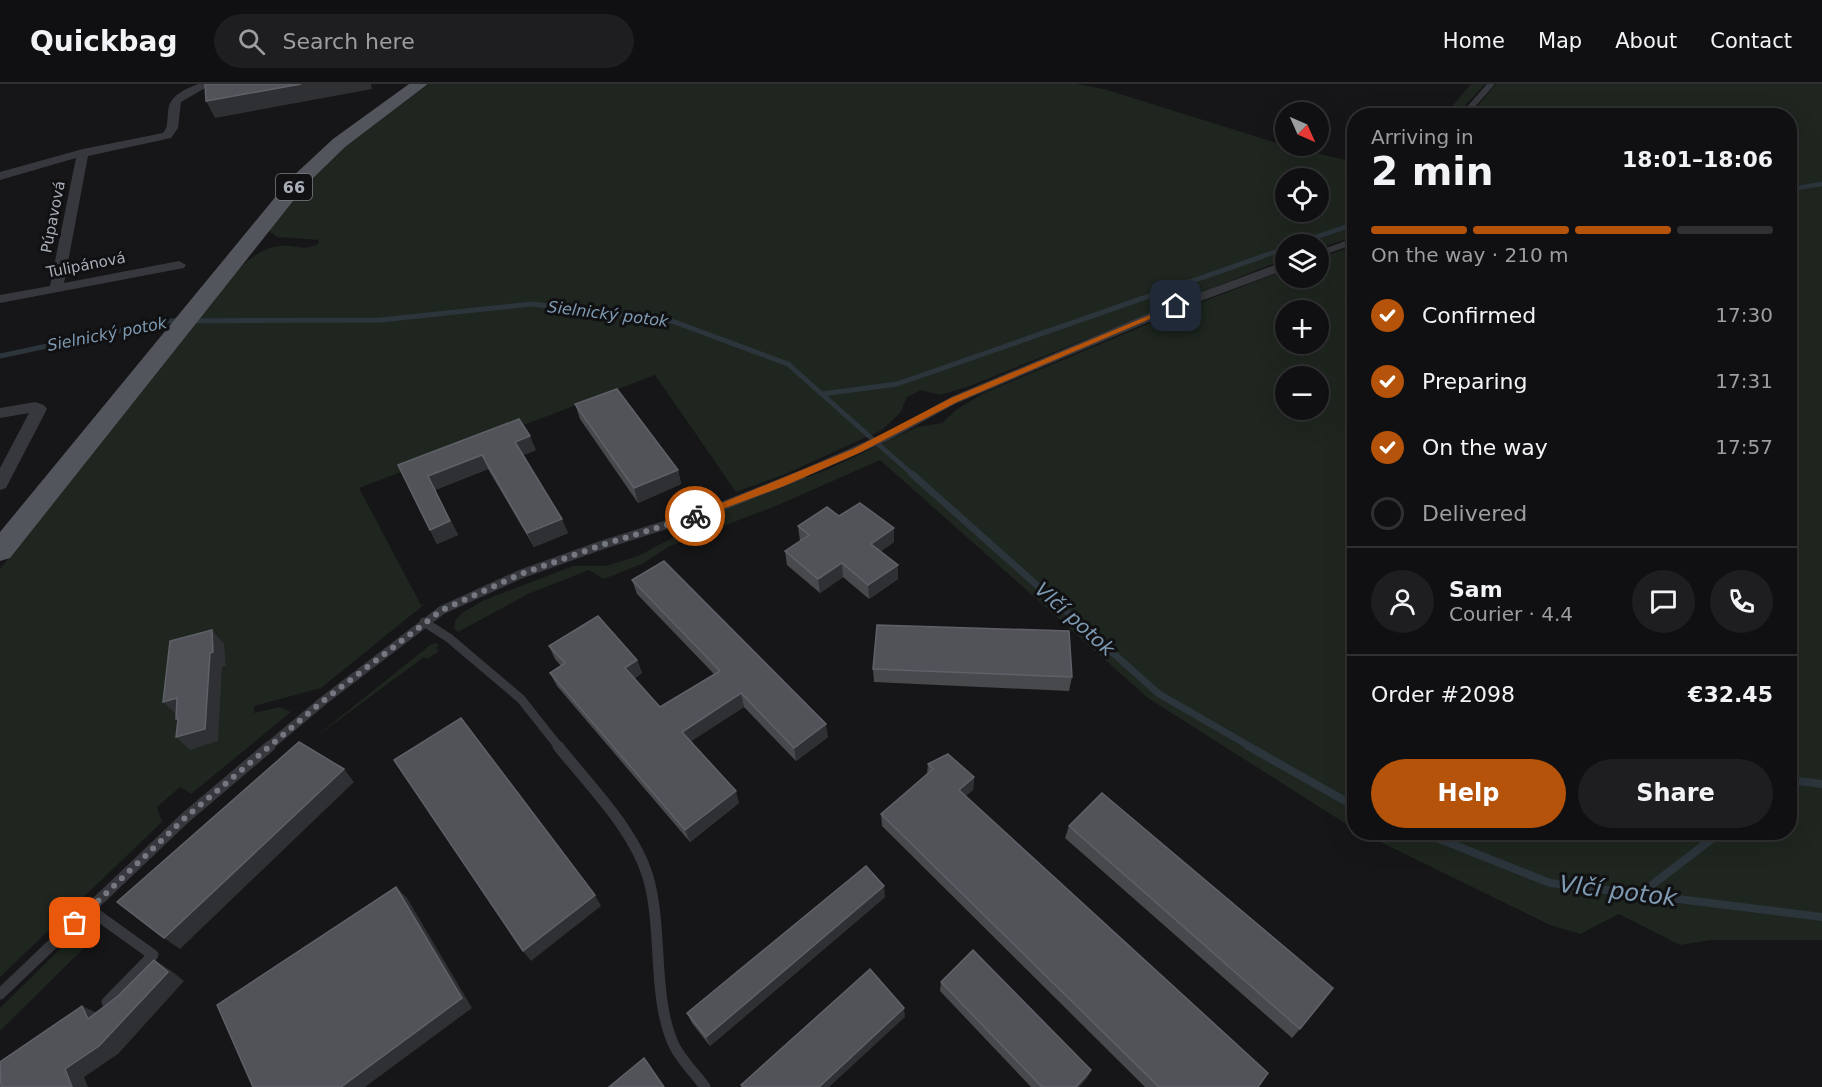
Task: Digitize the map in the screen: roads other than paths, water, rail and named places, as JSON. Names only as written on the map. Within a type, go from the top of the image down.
[{"type":"main road","name":"66","points":[[0,551],[278,204],[321,158],[362,125],[420,84]]},
{"type":"street","points":[[0,176],[83,152],[166,136],[172,132],[174,107],[177,101],[207,84]]},
{"type":"street","name":"Púpavová","points":[[56,287],[83,152]]},
{"type":"street","name":"Tulipánová","points":[[0,299],[178,265]]},
{"type":"street","points":[[0,413],[35,407],[39,409],[0,484]]},
{"type":"lane","points":[[1470,108],[1491,84]]},
{"type":"lane","points":[[1329,250],[1347,244]]},
{"type":"lane","points":[[0,994],[185,818],[323,701],[442,610],[521,574],[602,545],[710,511],[781,484],[888,436],[954,400],[1176,306],[1275,269]]},
{"type":"lane","points":[[424,622],[449,638],[521,699],[628,834],[648,876],[657,931],[664,1011],[673,1044],[705,1087]]},
{"type":"lane","points":[[90,909],[153,955],[107,1002]]},
{"type":"waterway","name":"Sielnický potok","points":[[1797,188],[1822,184]]},
{"type":"waterway","name":"Sielnický potok","points":[[1325,234],[1347,226]]},
{"type":"waterway","name":"Sielnický potok","points":[[1257,258],[1275,252]]},
{"type":"waterway","name":"Sielnický potok","points":[[822,394],[897,384],[1261,257]]},
{"type":"waterway","name":"Sielnický potok","points":[[0,356],[164,321],[381,320],[532,304],[672,321],[788,364],[913,475]]},
{"type":"waterway","name":"Vlčí potok","points":[[912,474],[1159,694],[1251,747]]},
{"type":"waterway","name":"Vlčí potok","points":[[1248,746],[1347,802]]},
{"type":"waterway","points":[[1797,781],[1822,784]]},
{"type":"waterway","name":"Vlčí potok","points":[[1442,840],[1550,883],[1822,917]]},
{"type":"waterway","points":[[1640,894],[1711,840]]}]
